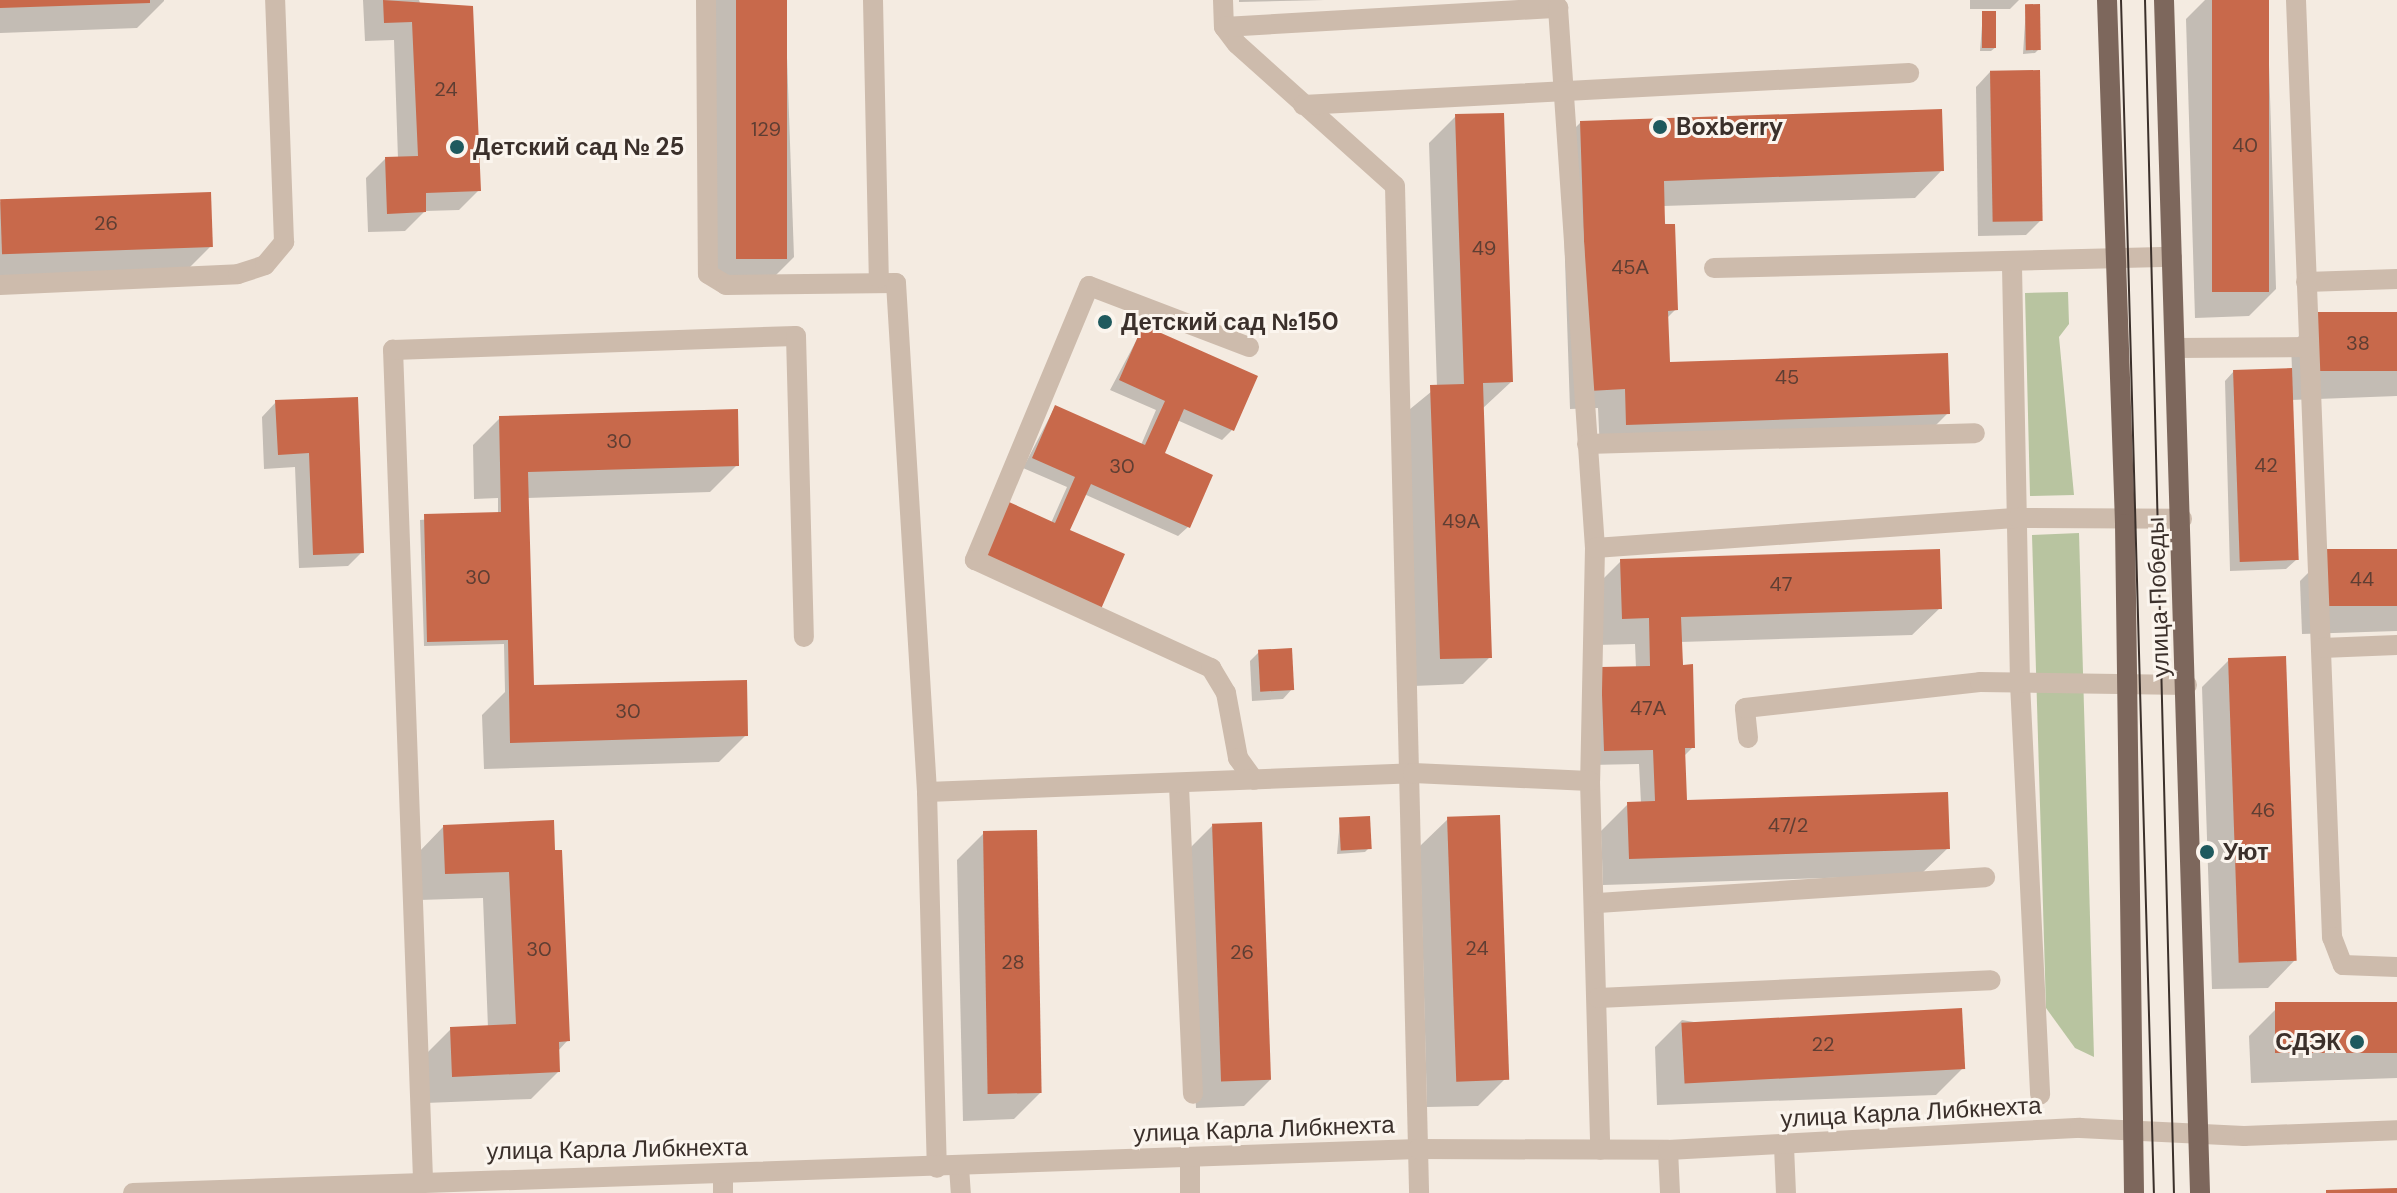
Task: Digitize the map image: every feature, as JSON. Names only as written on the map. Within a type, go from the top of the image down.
[{"type":"main road","name":"улица Победы","points":[[2107,0],[2125,524],[2134,1193]]},
{"type":"main road","name":"улица Победы","points":[[2164,0],[2200,1193]]},
{"type":"street","points":[[0,285],[238,274],[265,265],[284,242],[275,0]]},
{"type":"street","points":[[706,0],[708,274],[726,285],[879,278],[896,283],[927,792],[937,1168]]},
{"type":"street","points":[[873,0],[879,278]]},
{"type":"street","points":[[1223,0],[1224,27],[1303,105],[1395,186],[1413,773],[1419,1193]]},
{"type":"street","points":[[2296,0],[2332,937],[2343,965],[2397,967]]},
{"type":"street","points":[[1224,27],[1558,8],[1595,548],[1590,781],[1598,903],[1600,1150]]},
{"type":"street","points":[[1303,105],[1909,73]]},
{"type":"street","points":[[1714,268],[2012,266],[2172,257]]},
{"type":"street","points":[[2012,266],[2020,683],[2040,1095]]},
{"type":"street","points":[[2306,282],[2397,279]]},
{"type":"street","points":[[1249,347],[1089,286],[975,560],[1211,668],[1226,693],[1238,758],[1254,780]]},
{"type":"street","points":[[423,1179],[393,350],[796,336],[804,637]]},
{"type":"street","points":[[2175,348],[2309,347]]},
{"type":"street","points":[[1587,444],[1975,433]]},
{"type":"street","points":[[1595,548],[2018,518],[2125,524],[2182,519]]},
{"type":"street","points":[[2322,648],[2397,645]]},
{"type":"street","points":[[1748,738],[1745,708],[2020,683],[2128,687],[2187,685]]},
{"type":"street","points":[[927,792],[1179,786],[1413,773],[1590,781]]},
{"type":"street","points":[[1179,786],[1193,1094]]},
{"type":"street","points":[[1598,903],[1985,877]]},
{"type":"street","points":[[1598,998],[1991,980]]},
{"type":"street","name":"улица Карла Либкнехта","points":[[133,1193],[423,1179],[723,1183],[937,1168],[1418,1149],[1668,1150],[2132,1129],[2196,1129],[2244,1136],[2397,1130]]},
{"type":"street","points":[[1784,1146],[1786,1193]]},
{"type":"street","points":[[1668,1150],[1670,1193]]},
{"type":"street","points":[[1190,1158],[1190,1193]]},
{"type":"street","points":[[959,1167],[961,1193]]},
{"type":"green space","points":[[2068,292],[2069,324],[2059,337],[2074,495],[2030,496],[2025,293]]},
{"type":"green space","points":[[2079,533],[2094,1057],[2075,1048],[2046,1008],[2032,535]]},
{"type":"building","points":[[0,0],[150,0],[150,3],[0,8]]},
{"type":"building","points":[[383,0],[473,6],[481,191],[426,193],[426,212],[387,214],[385,157],[418,156],[412,22],[384,23]]},
{"type":"building","points":[[736,0],[787,0],[787,259],[736,259]]},
{"type":"building","points":[[2212,0],[2269,0],[2269,292],[2212,292]]},
{"type":"building","points":[[2025,4],[2040,4],[2041,50],[2026,50]]},
{"type":"building","points":[[1982,11],[1996,11],[1996,48],[1982,48]]},
{"type":"building","points":[[2040,70],[2043,221],[1993,222],[1990,71]]},
{"type":"building","points":[[1942,109],[1944,171],[1664,181],[1665,224],[1675,224],[1678,310],[1668,311],[1670,362],[1948,353],[1950,414],[1626,425],[1625,389],[1589,391],[1580,121]]},
{"type":"building","points":[[1504,113],[1513,382],[1483,383],[1492,658],[1440,659],[1430,385],[1464,384],[1455,114]]},
{"type":"building","points":[[211,192],[213,247],[2,254],[0,199]]},
{"type":"building","points":[[2317,312],[2397,312],[2397,371],[2317,371]]},
{"type":"building","points":[[1143,325],[1258,376],[1234,431],[1184,409],[1165,453],[1213,475],[1190,528],[1091,484],[1070,530],[1125,554],[1101,609],[984,558],[1009,502],[1055,523],[1075,477],[1032,458],[1055,405],[1145,445],[1165,401],[1119,380]]},
{"type":"building","points":[[2292,368],[2299,560],[2240,562],[2233,370]]},
{"type":"building","points":[[358,397],[364,553],[313,555],[309,453],[278,455],[275,400]]},
{"type":"building","points":[[738,409],[739,466],[528,472],[534,685],[747,680],[748,736],[510,743],[508,640],[427,642],[424,514],[501,512],[499,416]]},
{"type":"building","points":[[1940,549],[1942,609],[1681,617],[1683,665],[1693,664],[1695,748],[1685,748],[1687,800],[1948,792],[1950,849],[1629,859],[1627,802],[1655,801],[1653,750],[1604,751],[1601,667],[1650,666],[1649,618],[1622,619],[1620,559]]},
{"type":"building","points":[[2326,549],[2397,549],[2397,606],[2326,606]]},
{"type":"building","points":[[1292,648],[1294,690],[1260,692],[1258,650]]},
{"type":"building","points":[[2286,656],[2297,961],[2239,963],[2228,658]]},
{"type":"building","points":[[1500,815],[1509,1080],[1456,1082],[1447,817]]},
{"type":"building","points":[[1370,816],[1372,849],[1341,851],[1339,818]]},
{"type":"building","points":[[554,820],[555,850],[562,850],[570,1041],[559,1042],[560,1072],[452,1077],[450,1027],[516,1024],[509,872],[445,874],[443,825]]},
{"type":"building","points":[[1262,822],[1271,1080],[1221,1082],[1212,824]]},
{"type":"building","points":[[1037,830],[1042,1093],[988,1094],[983,831]]},
{"type":"building","points":[[2275,1002],[2397,1002],[2397,1053],[2275,1053]]},
{"type":"building","points":[[1962,1008],[1965,1069],[1685,1084],[1681,1023]]},
{"type":"building","points":[[2397,1188],[2397,1193],[2326,1193],[2326,1190]]},
{"type":"tram line","points":[[2121,0],[2154,1193]]},
{"type":"tram line","points":[[2145,0],[2174,1193]]},
{"type":"place","name":"Boxberry","points":[[1660,127]]},
{"type":"place","name":"Детский сад № 25","points":[[457,147]]},
{"type":"place","name":"Детский сад №150","points":[[1105,322]]},
{"type":"place","name":"Уют","points":[[2207,852]]},
{"type":"place","name":"СДЭК","points":[[2357,1042]]}]
